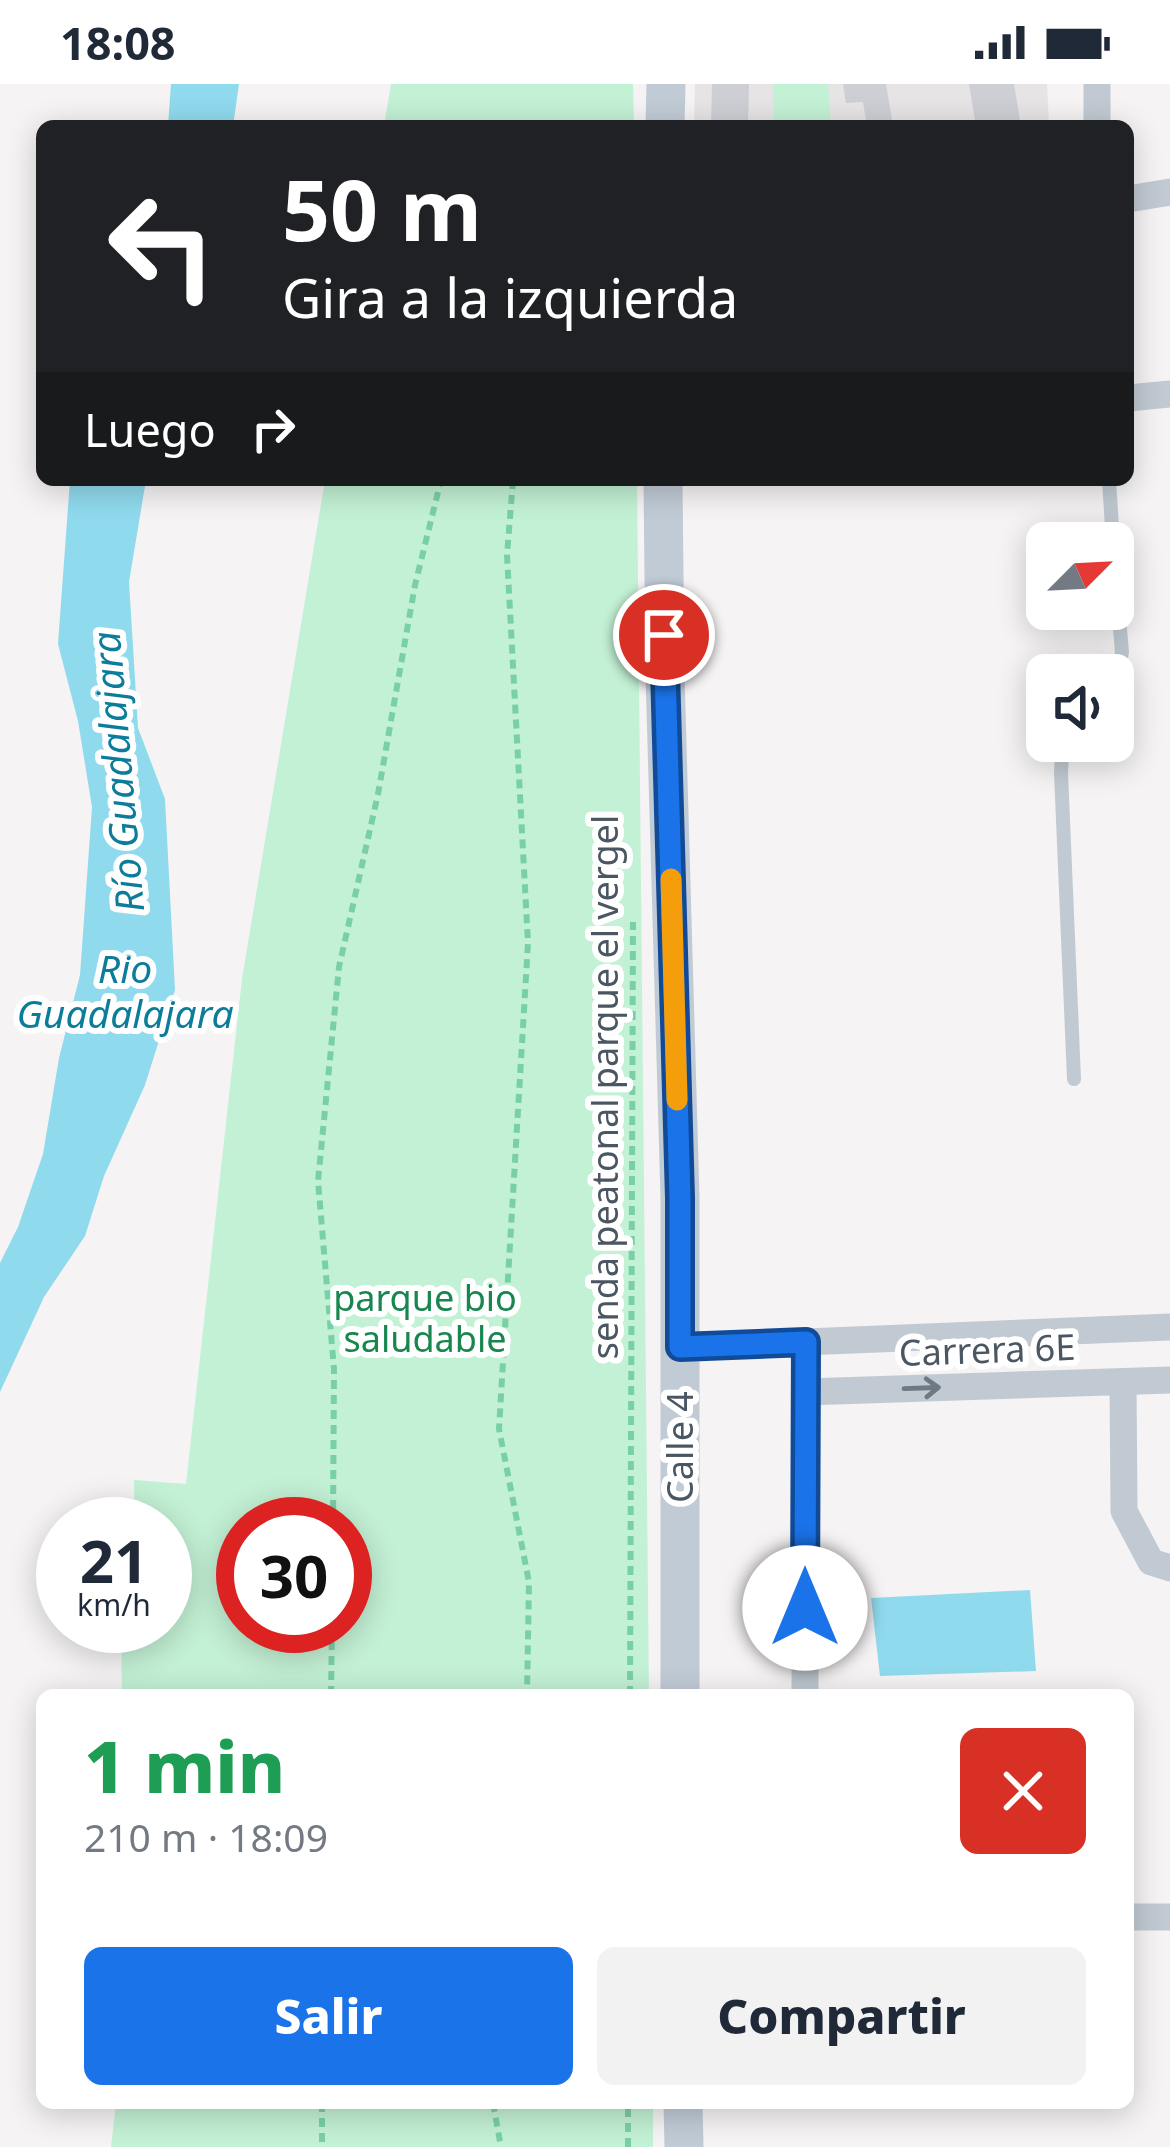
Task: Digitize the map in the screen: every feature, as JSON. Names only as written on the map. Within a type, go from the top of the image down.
[{"type":"street","points":[[665,120],[666,84]]},
{"type":"street","points":[[1097,84],[1097,120]]},
{"type":"street","points":[[1134,198],[1170,192]]},
{"type":"street","points":[[1134,397],[1170,394]]},
{"type":"street","name":"Calle 4","points":[[663,486],[680,1198],[680,1689]]},
{"type":"street","points":[[1168,1380],[1169,1327]]},
{"type":"street","name":"Carrera 6E","points":[[680,1347],[1169,1327]]},
{"type":"street","points":[[985,1386],[986,1333]]},
{"type":"street","points":[[805,1689],[806,1342]]},
{"type":"street","name":"Carrera 6E","points":[[805,1392],[1168,1380]]},
{"type":"street","points":[[1123,1382],[1124,1511],[1151,1562],[1170,1568]]},
{"type":"street","points":[[1134,1917],[1170,1917]]},
{"type":"street","points":[[683,2109],[684,2147]]},
{"type":"lane","points":[[1108,486],[1111,522]]},
{"type":"lane","points":[[1062,762],[1074,1079]]},
{"type":"path","points":[[333,1497],[334,1369],[317,1181],[339,967],[378,794],[415,585],[440,486]]},
{"type":"path","points":[[513,486],[507,555],[528,943],[499,1429],[529,1582],[527,1689]]},
{"type":"path","name":"senda peatonal parque el vergel","points":[[630,1689],[633,909]]},
{"type":"path","points":[[331,1689],[332,1653]]},
{"type":"path","points":[[322,2109],[322,2147]]},
{"type":"path","points":[[494,2109],[501,2147]]},
{"type":"path","points":[[628,2109],[628,2147]]},
{"type":"shaded area","points":[[695,84],[1047,84],[1049,120],[694,120]]},
{"type":"green space","points":[[391,84],[633,84],[634,120],[385,120]]},
{"type":"green space","points":[[773,84],[828,84],[831,120],[774,120]]},
{"type":"green space","name":"parque bio saludable","points":[[324,486],[637,486],[649,1689],[122,1689],[121,1653],[192,1653],[192,1497],[134,1497],[134,1480],[186,1484],[242,979]]},
{"type":"green space","points":[[115,2109],[653,2109],[653,2147],[111,2147]]},
{"type":"water","points":[[171,84],[239,84],[234,120],[168,120]]},
{"type":"water","name":"Rio Guadalajara","points":[[70,486],[145,486],[129,582],[138,728],[165,799],[175,990],[145,1085],[104,1176],[85,1236],[44,1297],[0,1392],[0,1263],[43,1154],[59,1058],[80,975],[92,807],[78,721],[58,644]]},
{"type":"water","points":[[1030,1590],[1036,1671],[880,1676],[871,1598]]},
{"type":"building","points":[[712,84],[749,84],[748,120],[711,120]]},
{"type":"building","points":[[843,84],[886,84],[892,120],[866,120],[863,102],[846,103]]},
{"type":"building","points":[[969,84],[1014,84],[1020,120],[975,120]]},
{"type":"slow traffic","points":[[671,879],[677,1100]]},
{"type":"route","points":[[664,635],[680,1347],[806,1342],[805,1608]]},
{"type":"water label","name":"Río Guadalajara","points":[[118,772]]}]
